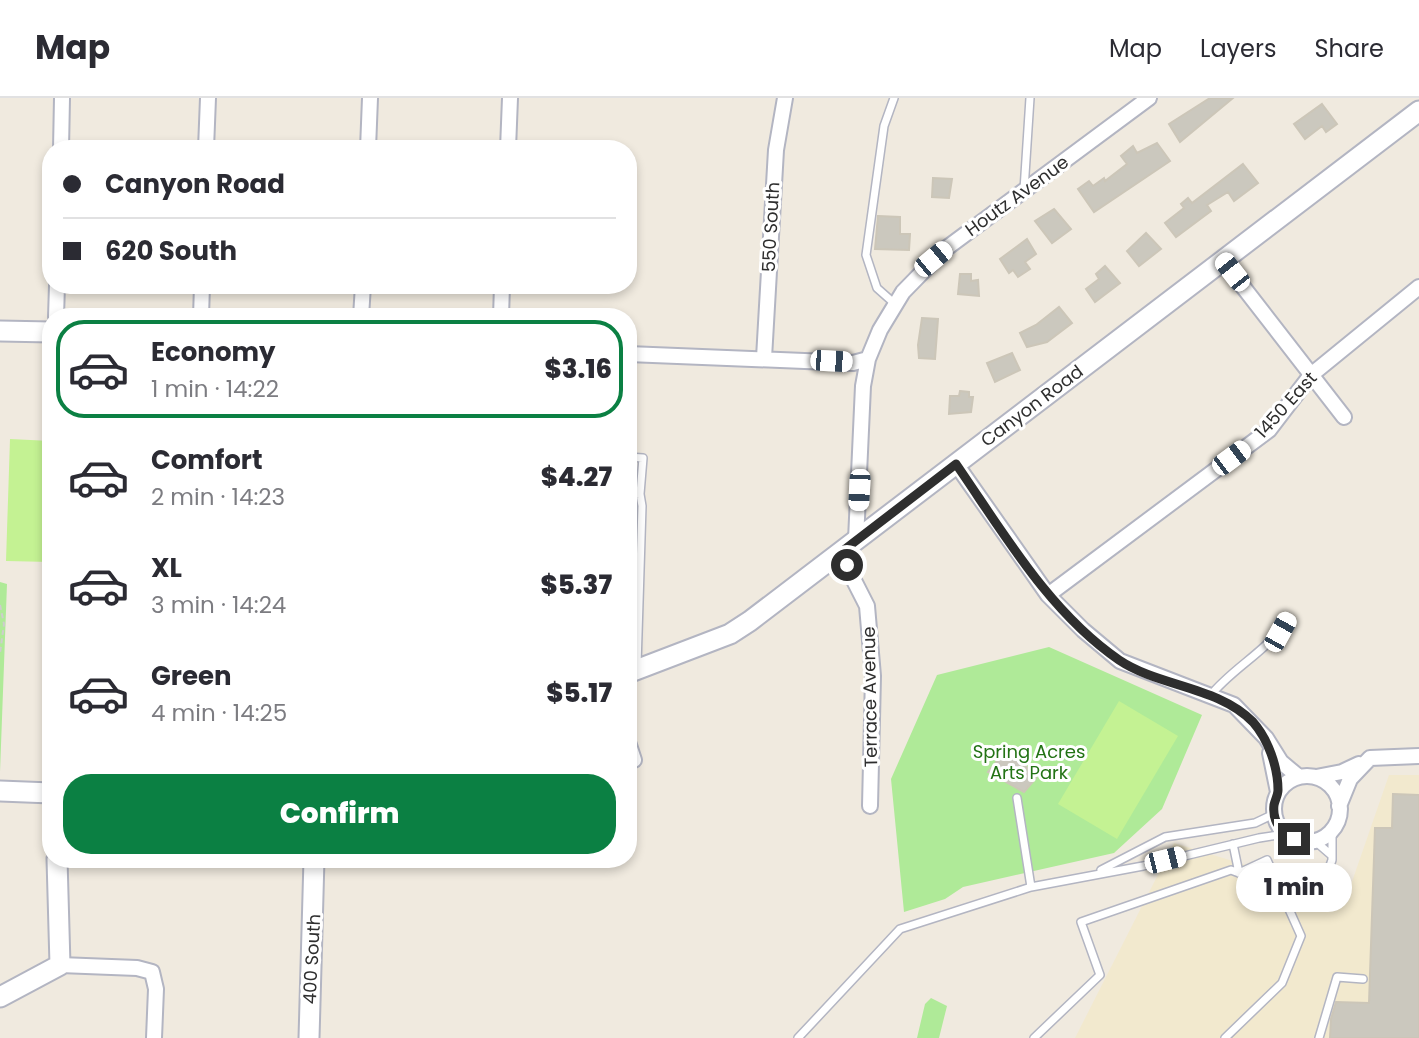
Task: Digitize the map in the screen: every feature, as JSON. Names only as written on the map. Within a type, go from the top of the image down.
[{"type":"main road","name":"Canyon Road","points":[[637,669],[730,634],[1419,111]]},
{"type":"main road","points":[[0,331],[42,332]]},
{"type":"main road","points":[[0,791],[42,793]]},
{"type":"main road","points":[[0,997],[60,965],[57,868]]},
{"type":"main road","name":"400 South","points":[[309,1038],[315,868]]},
{"type":"main road","name":"400 South","points":[[316,880],[322,868]]},
{"type":"street","points":[[61,140],[62,98]]},
{"type":"street","points":[[206,140],[208,98]]},
{"type":"street","points":[[368,140],[370,98]]},
{"type":"street","points":[[508,140],[510,98]]},
{"type":"street","name":"550 South","points":[[764,358],[776,150],[785,98]]},
{"type":"street","name":"Houtz Avenue","points":[[895,304],[912,280],[933,259],[1149,98]]},
{"type":"street","points":[[1223,261],[1344,417]]},
{"type":"street","name":"1450 East","points":[[1048,595],[1269,430],[1311,375],[1419,288]]},
{"type":"street","points":[[856,540],[863,386],[868,359],[895,304]]},
{"type":"street","points":[[637,354],[853,363],[868,359]]},
{"type":"street","points":[[956,464],[1048,595],[1083,630],[1120,661],[1234,705],[1266,738],[1281,762],[1299,777]]},
{"type":"street","name":"Terrace Avenue","points":[[840,553],[867,606],[873,676],[870,806]]},
{"type":"street","points":[[1266,738],[1278,792],[1274,814],[1285,834],[1305,842],[1315,841],[1332,830],[1350,779],[1370,758]]},
{"type":"street","points":[[1278,792],[1284,785],[1299,777],[1342,772],[1370,758],[1419,756]]},
{"type":"street","points":[[1316,777],[1332,788],[1339,806]]},
{"type":"street","points":[[60,965],[137,968],[152,972],[156,989],[154,1038]]},
{"type":"lane","points":[[894,98],[884,126],[866,255],[877,288],[895,304]]},
{"type":"lane","points":[[1024,191],[1030,98]]},
{"type":"lane","points":[[637,458],[643,458],[637,588]]},
{"type":"lane","points":[[1210,696],[1225,678],[1280,632],[1288,618]]},
{"type":"lane","points":[[1017,798],[1031,887]]},
{"type":"lane","points":[[1094,874],[1165,837],[1255,823],[1274,814]]},
{"type":"lane","points":[[1284,898],[1326,877],[1332,860],[1332,830]]},
{"type":"lane","points":[[798,1038],[900,929],[1031,887],[1143,866],[1285,834]]},
{"type":"lane","points":[[1315,841],[1330,854]]},
{"type":"lane","points":[[1233,844],[1239,873]]},
{"type":"lane","points":[[1034,1038],[1100,975],[1081,922],[1230,870],[1239,873],[1268,860],[1301,936],[1283,983],[1225,1038]]},
{"type":"lane","points":[[1319,1038],[1337,977],[1363,979]]},
{"type":"path","points":[[0,606],[4,624],[0,653]]},
{"type":"shaded area","points":[[1389,775],[1419,775],[1419,1038],[1075,1038],[1174,843],[1347,896]]},
{"type":"green space","points":[[10,439],[42,441],[42,562],[6,561]]},
{"type":"green space","points":[[0,582],[7,584],[0,772]]},
{"type":"green space","name":"Spring Acres Arts Park","points":[[1049,647],[1202,715],[1162,809],[1114,853],[963,887],[945,899],[904,912],[891,779],[937,675]]},
{"type":"green space","points":[[1119,701],[1178,736],[1117,839],[1058,804]]},
{"type":"green space","points":[[931,998],[947,1006],[939,1038],[917,1038],[925,1004]]},
{"type":"building","points":[[1210,98],[1233,98],[1180,142],[1169,124]]},
{"type":"building","points":[[1322,104],[1337,124],[1326,132],[1322,126],[1305,139],[1294,124]]},
{"type":"building","points":[[1157,143],[1170,161],[1094,212],[1078,189],[1089,181],[1093,186],[1104,178],[1105,181],[1127,164],[1121,156],[1133,146],[1137,153]]},
{"type":"building","points":[[1243,164],[1258,183],[1234,201],[1228,192],[1207,205],[1211,211],[1176,237],[1165,223],[1184,208],[1181,204],[1188,198],[1192,203]]},
{"type":"building","points":[[933,178],[952,179],[949,198],[932,197]]},
{"type":"building","points":[[1054,209],[1071,229],[1052,243],[1035,221]]},
{"type":"building","points":[[878,216],[900,217],[900,234],[910,234],[909,250],[875,249]]},
{"type":"building","points":[[1146,233],[1161,249],[1139,266],[1127,251]]},
{"type":"building","points":[[1027,239],[1036,254],[1025,262],[1030,269],[1018,277],[1013,270],[1009,273],[1000,259]]},
{"type":"building","points":[[1105,266],[1120,283],[1095,302],[1086,289],[1099,279],[1096,274]]},
{"type":"building","points":[[960,274],[971,274],[971,281],[978,280],[979,296],[958,294]]},
{"type":"building","points":[[1059,307],[1072,323],[1047,342],[1027,347],[1020,333],[1036,325]]},
{"type":"building","points":[[922,318],[938,319],[935,359],[919,358]]},
{"type":"building","points":[[1012,353],[1020,370],[995,382],[987,363]]},
{"type":"building","points":[[960,391],[969,392],[969,397],[973,397],[971,412],[949,414],[950,396],[959,396]]},
{"type":"building","points":[[1009,747],[1036,778],[1024,792],[988,772]]},
{"type":"building","points":[[1393,794],[1419,795],[1419,1038],[1330,1038],[1331,1019],[1336,1002],[1369,1003],[1375,828],[1392,828]]},
{"type":"route","points":[[847,565],[840,553],[956,464],[1048,595],[1083,630],[1120,661],[1184,688],[1234,705],[1251,720],[1266,738],[1274,769],[1278,792],[1274,803],[1276,821],[1285,834],[1294,839]]}]
